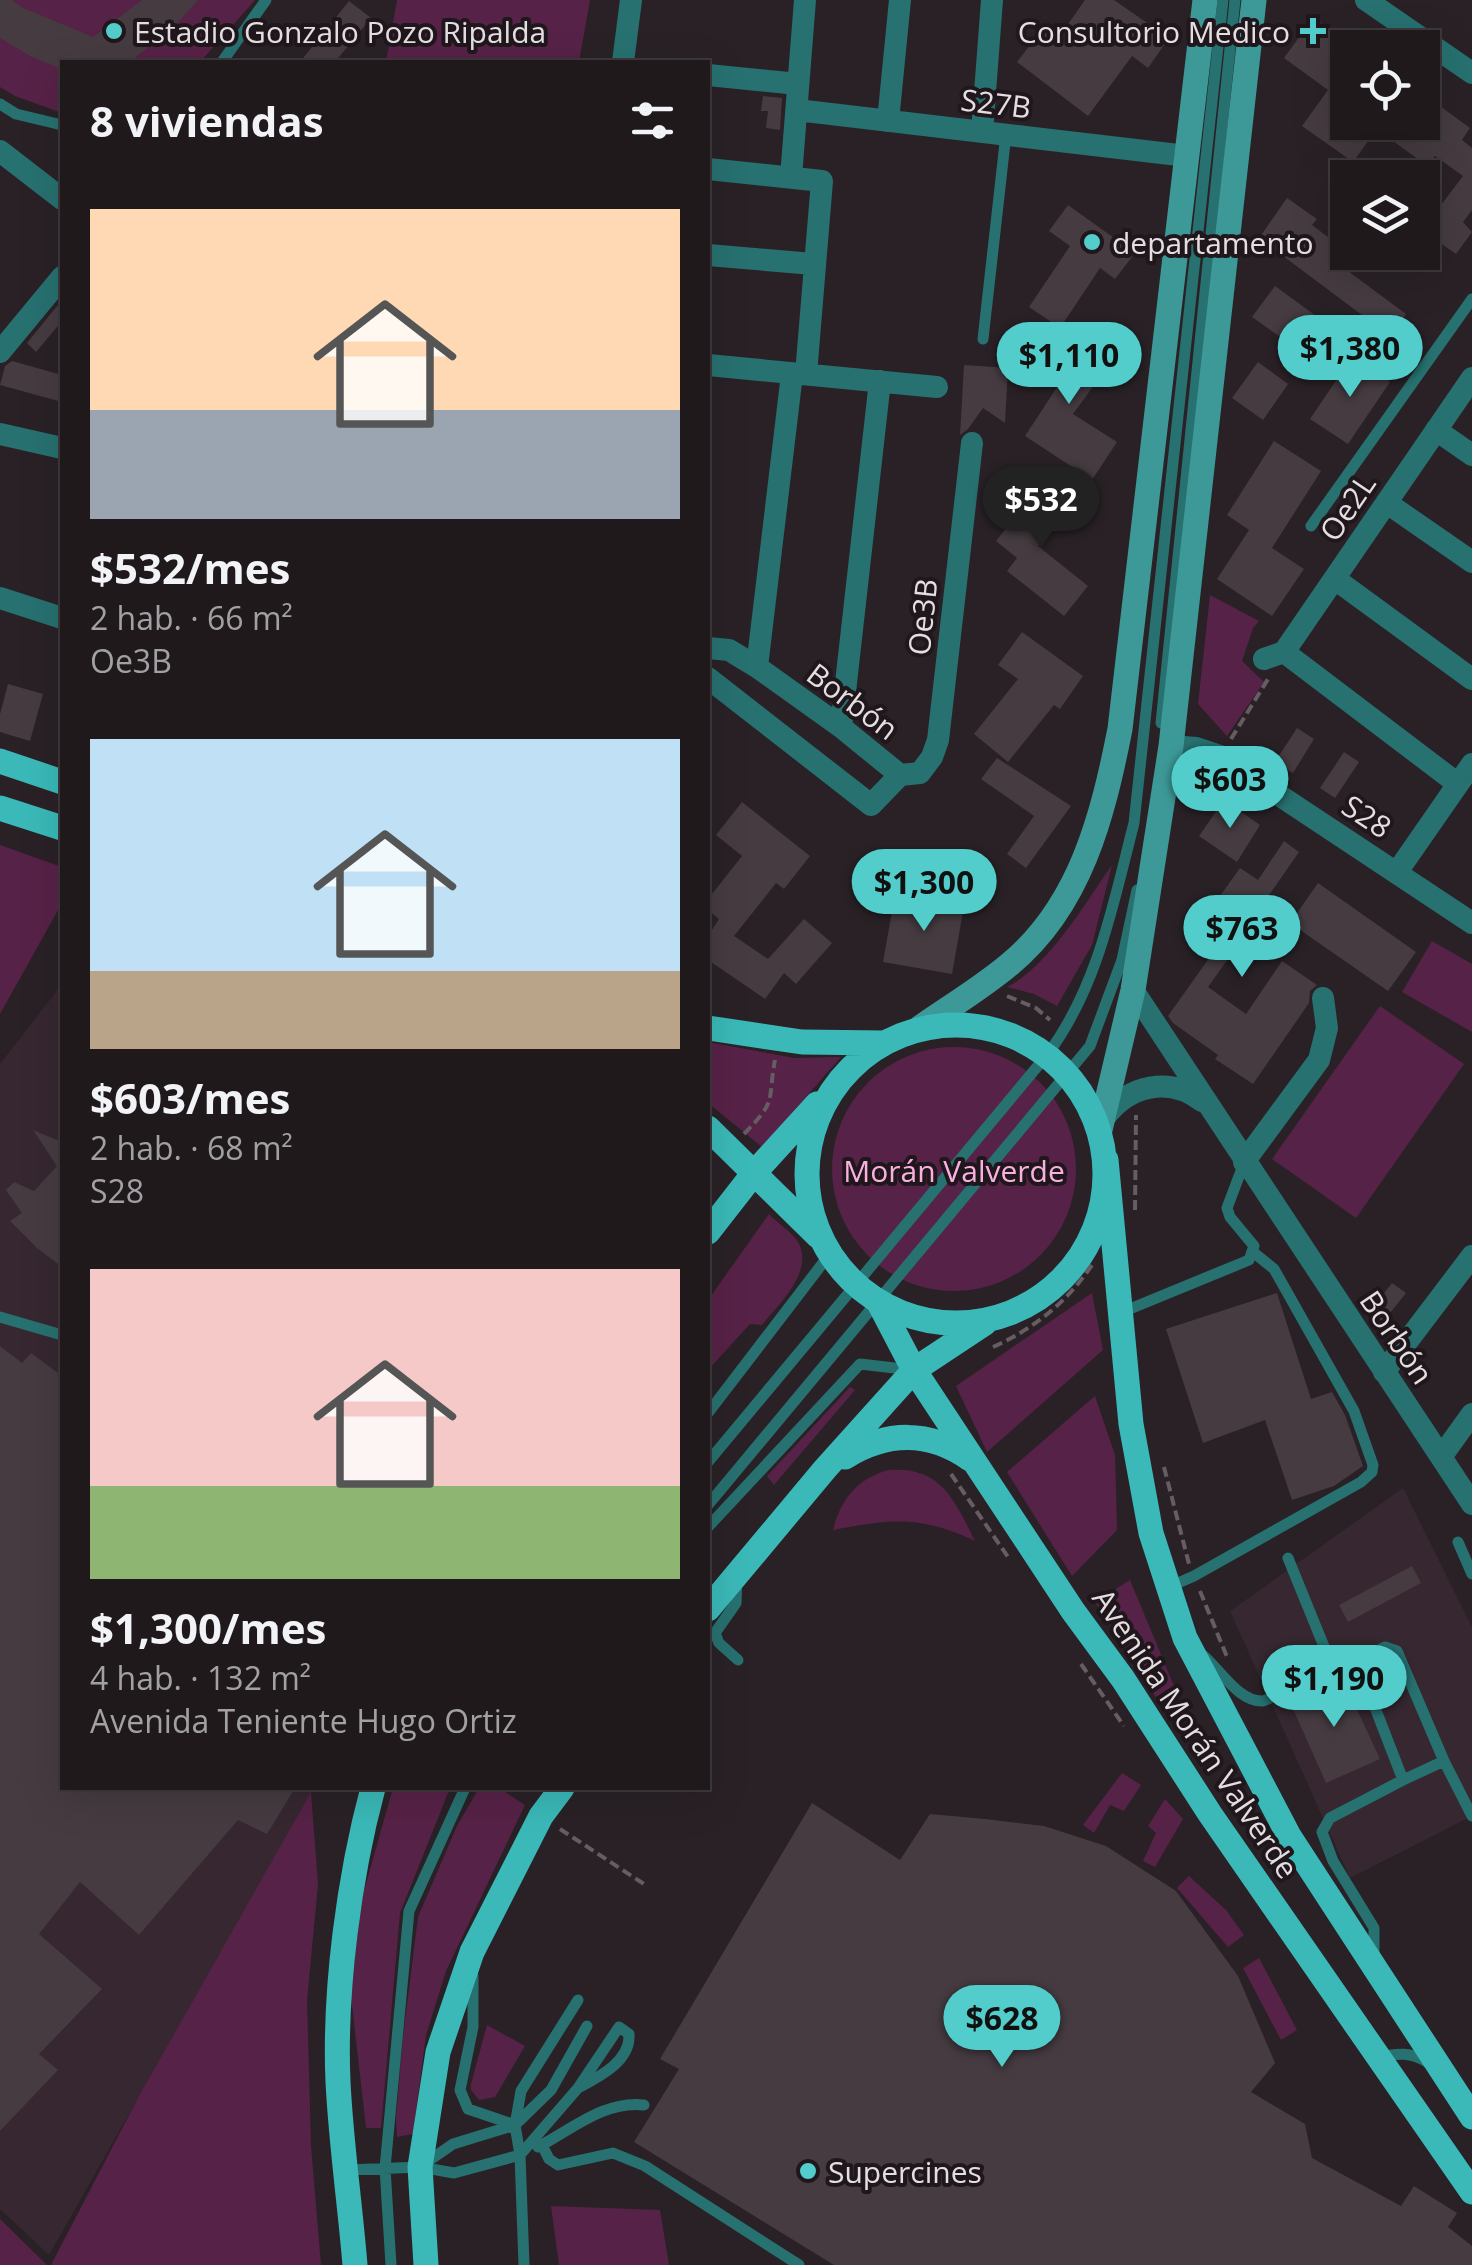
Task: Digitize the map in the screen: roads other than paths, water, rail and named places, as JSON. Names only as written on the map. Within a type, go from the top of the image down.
[{"type":"main road","points":[[710,1229],[754,1173],[847,1071],[884,1043],[922,1027],[1012,963],[1036,938],[1072,887],[1086,858],[1106,799],[1120,729],[1205,0]]},
{"type":"main road","points":[[710,1607],[914,1370],[989,1320],[1030,1304],[1064,1278],[1089,1244],[1104,1203],[1106,1160],[1102,1124],[1133,990],[1171,746],[1254,0]]},
{"type":"main road","points":[[0,761],[60,781]]},
{"type":"main road","points":[[0,808],[60,827]]},
{"type":"main road","points":[[922,1027],[969,1025],[1010,1034],[1047,1055],[1068,1074],[1102,1124]]},
{"type":"main road","points":[[710,1028],[778,1040],[884,1043]]},
{"type":"main road","points":[[824,1246],[806,1194],[807,1150],[821,1107],[847,1071]]},
{"type":"main road","points":[[710,1130],[870,1297],[914,1318],[951,1324],[989,1320]]},
{"type":"main road","name":"Avenida Morán Valverde","points":[[1106,1160],[1131,1424],[1151,1533],[1185,1638],[1290,1836],[1472,2117]]},
{"type":"main road","name":"Avenida Morán Valverde","points":[[870,1297],[1073,1611],[1472,2192]]},
{"type":"main road","points":[[825,1470],[874,1441],[900,1436],[938,1442],[974,1462]]},
{"type":"main road","points":[[355,2265],[338,2082],[340,1991],[357,1858],[373,1790]]},
{"type":"main road","points":[[426,2265],[420,2167],[438,2052],[472,1952],[541,1816],[560,1790]]},
{"type":"street","points":[[623,60],[630,0]]},
{"type":"street","points":[[790,177],[806,0]]},
{"type":"street","points":[[888,120],[900,0]]},
{"type":"street","points":[[982,132],[992,0]]},
{"type":"street","points":[[1366,0],[1472,73]]},
{"type":"street","points":[[710,75],[798,84]]},
{"type":"street","name":"S27B","points":[[797,110],[1187,156]]},
{"type":"street","points":[[0,151],[60,197]]},
{"type":"street","points":[[710,169],[822,181],[757,667]]},
{"type":"street","points":[[710,256],[813,264]]},
{"type":"street","points":[[0,352],[60,279]]},
{"type":"street","points":[[710,365],[937,387]]},
{"type":"street","name":"Oe2L","points":[[1458,784],[1274,656],[1335,578],[1472,378]]},
{"type":"street","points":[[841,727],[880,381]]},
{"type":"street","points":[[1436,430],[1472,455]]},
{"type":"street","points":[[0,434],[60,448]]},
{"type":"street","name":"Oe3B","points":[[900,775],[920,773],[938,740],[972,444]]},
{"type":"street","points":[[1386,502],[1472,562]]},
{"type":"street","points":[[1335,578],[1472,680]]},
{"type":"street","points":[[0,598],[60,617]]},
{"type":"street","name":"Borbón","points":[[710,648],[729,650],[757,667],[900,775],[871,805],[710,680]]},
{"type":"street","name":"S28","points":[[1171,746],[1196,748],[1220,756],[1472,922]]},
{"type":"street","points":[[1397,872],[1472,764]]},
{"type":"street","name":"Borbón","points":[[1133,990],[1472,1504]]},
{"type":"street","points":[[1244,1162],[1319,1060],[1327,1028],[1322,998]]},
{"type":"street","points":[[1102,1124],[1124,1098],[1136,1091],[1165,1086],[1194,1094],[1206,1104]]},
{"type":"street","points":[[1384,1372],[1472,1256]]},
{"type":"street","points":[[1441,1457],[1472,1414]]},
{"type":"lane","points":[[223,60],[266,0]]},
{"type":"lane","points":[[710,1502],[870,1297],[1064,1033],[1100,954],[1134,823],[1223,0]]},
{"type":"lane","points":[[710,1460],[870,1297],[1068,1074],[1090,1046],[1122,960],[1151,824],[1235,0]]},
{"type":"lane","points":[[0,104],[16,114],[60,125]]},
{"type":"lane","points":[[983,339],[1006,134]]},
{"type":"lane","points":[[1312,526],[1472,299]]},
{"type":"lane","points":[[1120,1312],[1249,1260],[1254,1246],[1226,1208],[1244,1162]]},
{"type":"lane","points":[[710,1410],[824,1246]]},
{"type":"lane","points":[[1169,1587],[1361,1482],[1372,1472],[1354,1411],[1274,1269],[1253,1252]]},
{"type":"lane","points":[[0,1317],[60,1334]]},
{"type":"lane","points":[[710,1524],[860,1364],[914,1370]]},
{"type":"lane","points":[[1458,1542],[1472,1574]]},
{"type":"lane","points":[[1288,1558],[1334,1671]]},
{"type":"lane","points":[[737,1574],[736,1603],[715,1634],[738,1660]]},
{"type":"lane","points":[[1185,1638],[1243,1696],[1254,1701],[1264,1701],[1385,1647],[1397,1651],[1444,1762],[1472,1816]]},
{"type":"lane","points":[[1358,1661],[1403,1780]]},
{"type":"lane","points":[[1373,1968],[1374,1928],[1333,1861],[1322,1832],[1330,1818],[1444,1762]]},
{"type":"lane","points":[[391,2265],[385,2168],[409,1911],[463,1790]]},
{"type":"lane","points":[[472,1952],[473,2027],[460,2090],[468,2110],[514,2125]]},
{"type":"lane","points":[[524,2265],[520,2154],[514,2125],[521,2091],[578,2000]]},
{"type":"lane","points":[[420,2167],[453,2144],[514,2125],[551,2090],[587,2026]]},
{"type":"lane","points":[[520,2154],[578,2088],[619,2026]]},
{"type":"lane","points":[[1380,2057],[1397,2053],[1418,2056],[1438,2070]]},
{"type":"lane","points":[[347,2170],[420,2167],[454,2173],[520,2154],[580,2122],[630,2104],[644,2106]]},
{"type":"lane","points":[[542,2145],[549,2159],[558,2164],[613,2154],[645,2166],[798,2265]]},
{"type":"place","name":"Estadio Gonzalo Pozo Ripalda","points":[[114,31]]},
{"type":"place","name":"Consultorio Medico","points":[[1313,31]]},
{"type":"place","name":"departamento","points":[[1092,242]]},
{"type":"place","name":"Supercines","points":[[808,2171]]},
{"type":"park label","name":"Morán Valverde","points":[[954,1170]]}]
